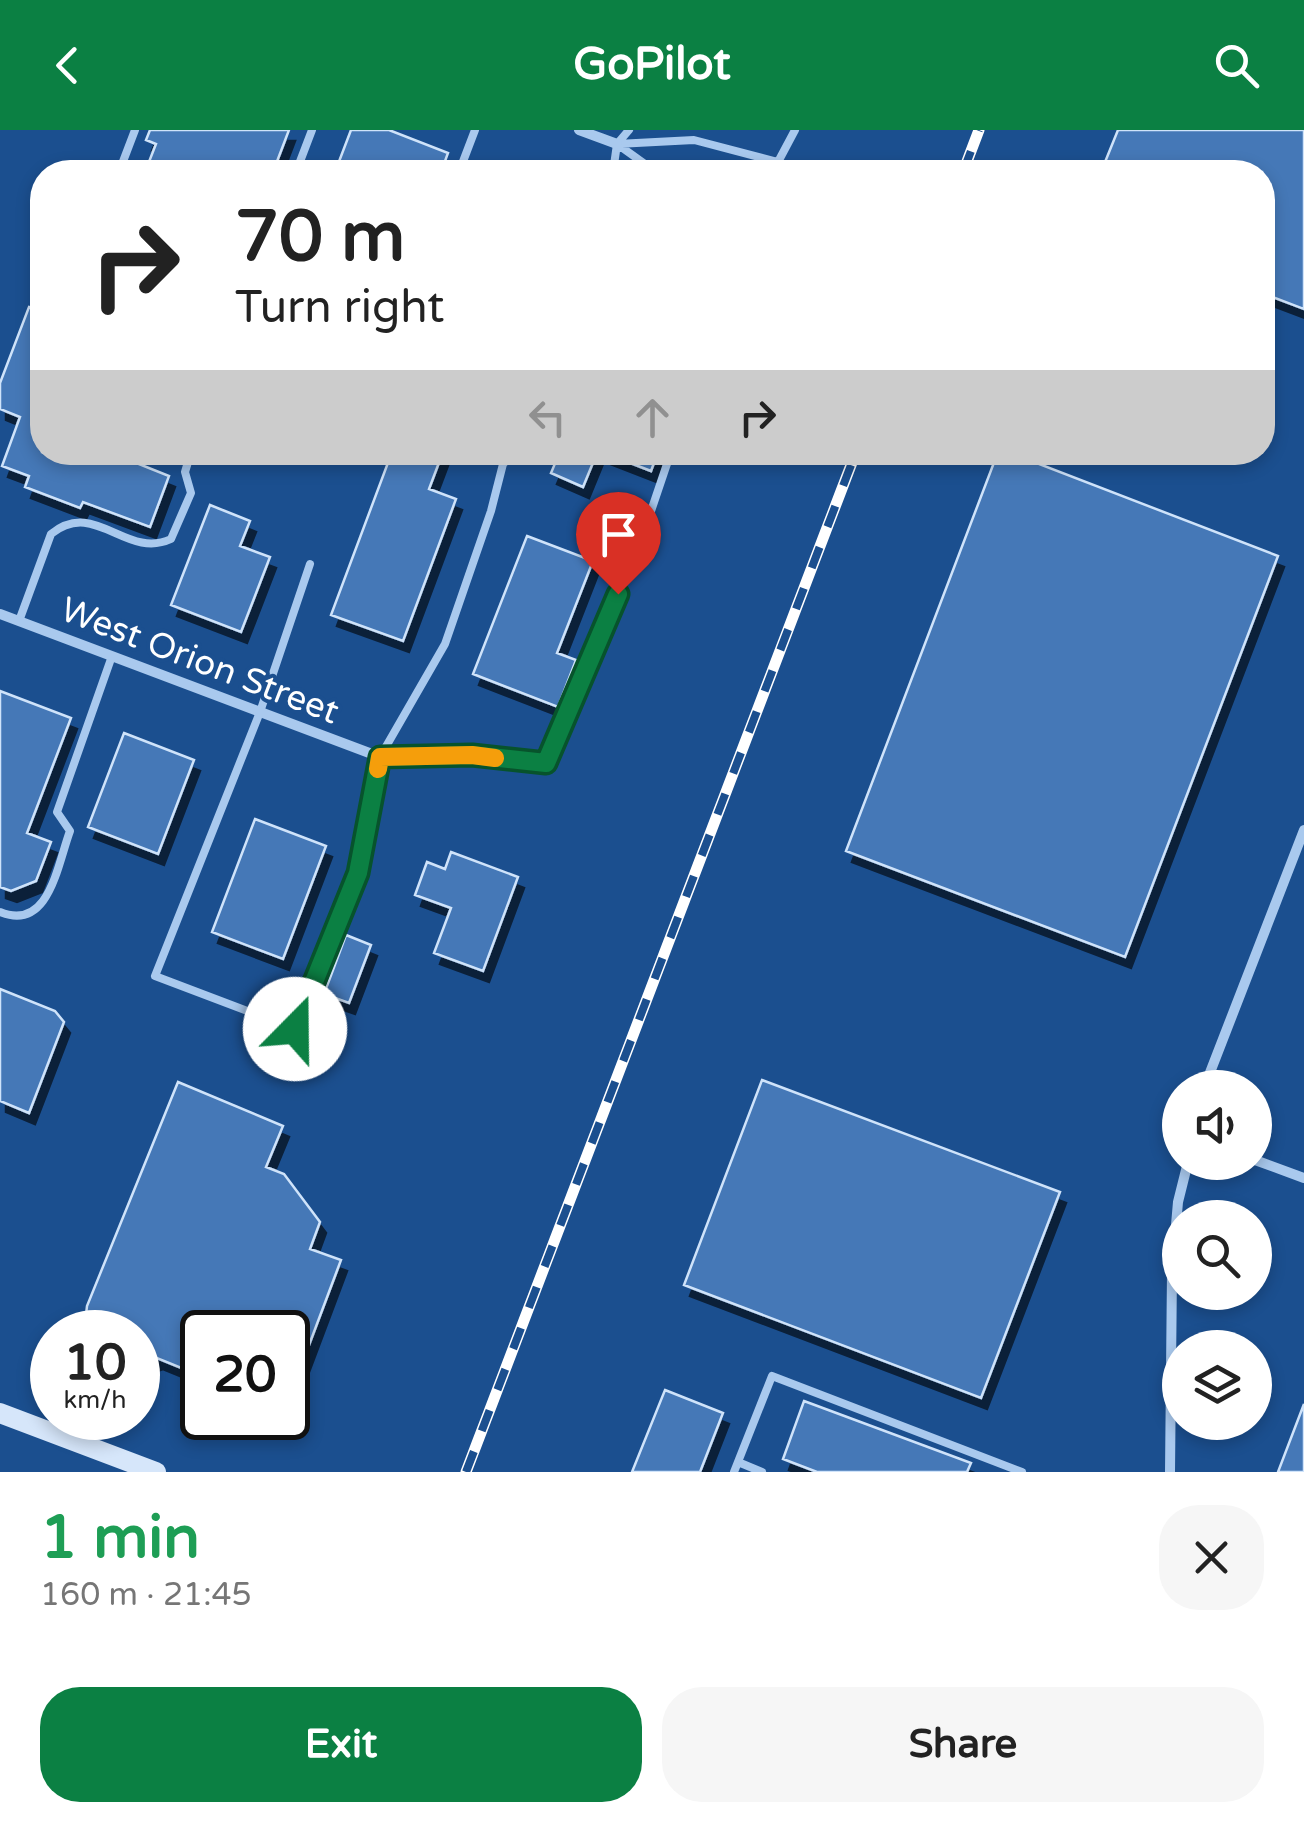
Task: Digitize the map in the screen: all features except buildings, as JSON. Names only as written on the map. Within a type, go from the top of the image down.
[{"type":"main road","points":[[0,1413],[156,1472]]},
{"type":"street","points":[[579,130],[617,144]]},
{"type":"street","name":"West Orion Street","points":[[0,614],[380,757]]},
{"type":"street","points":[[1211,1070],[1304,830]]},
{"type":"street","points":[[1272,1166],[1304,1178]]},
{"type":"street","points":[[1170,1472],[1172,1271],[1184,1180]]},
{"type":"lane","points":[[124,160],[135,130]]},
{"type":"lane","points":[[301,160],[312,130]]},
{"type":"lane","points":[[464,160],[475,130]]},
{"type":"lane","points":[[614,160],[617,144],[629,130]]},
{"type":"lane","points":[[779,160],[795,130]]},
{"type":"lane","points":[[617,144],[694,140],[770,160]]},
{"type":"lane","points":[[617,144],[639,160]]},
{"type":"lane","points":[[19,621],[51,534],[62,525],[78,521],[95,525],[148,546],[171,538],[192,493],[185,472],[187,465]]},
{"type":"lane","points":[[310,564],[260,712],[155,976],[295,1029],[358,873],[380,757],[445,644],[503,465]]},
{"type":"lane","points":[[380,757],[472,755],[546,763],[648,520],[667,465]]},
{"type":"lane","points":[[0,912],[20,918],[30,916],[44,903],[70,831],[57,812],[112,656]]},
{"type":"lane","points":[[734,1472],[772,1376],[1018,1471]]},
{"type":"lane","points":[[738,1462],[762,1472]]},
{"type":"railway","points":[[968,160],[979,130]]},
{"type":"railway","points":[[466,1472],[851,465]]},
{"type":"slow traffic","points":[[378,769],[380,757],[495,758]]},
{"type":"route","points":[[295,1029],[358,873],[380,757],[472,755],[546,763],[618,594]]}]
